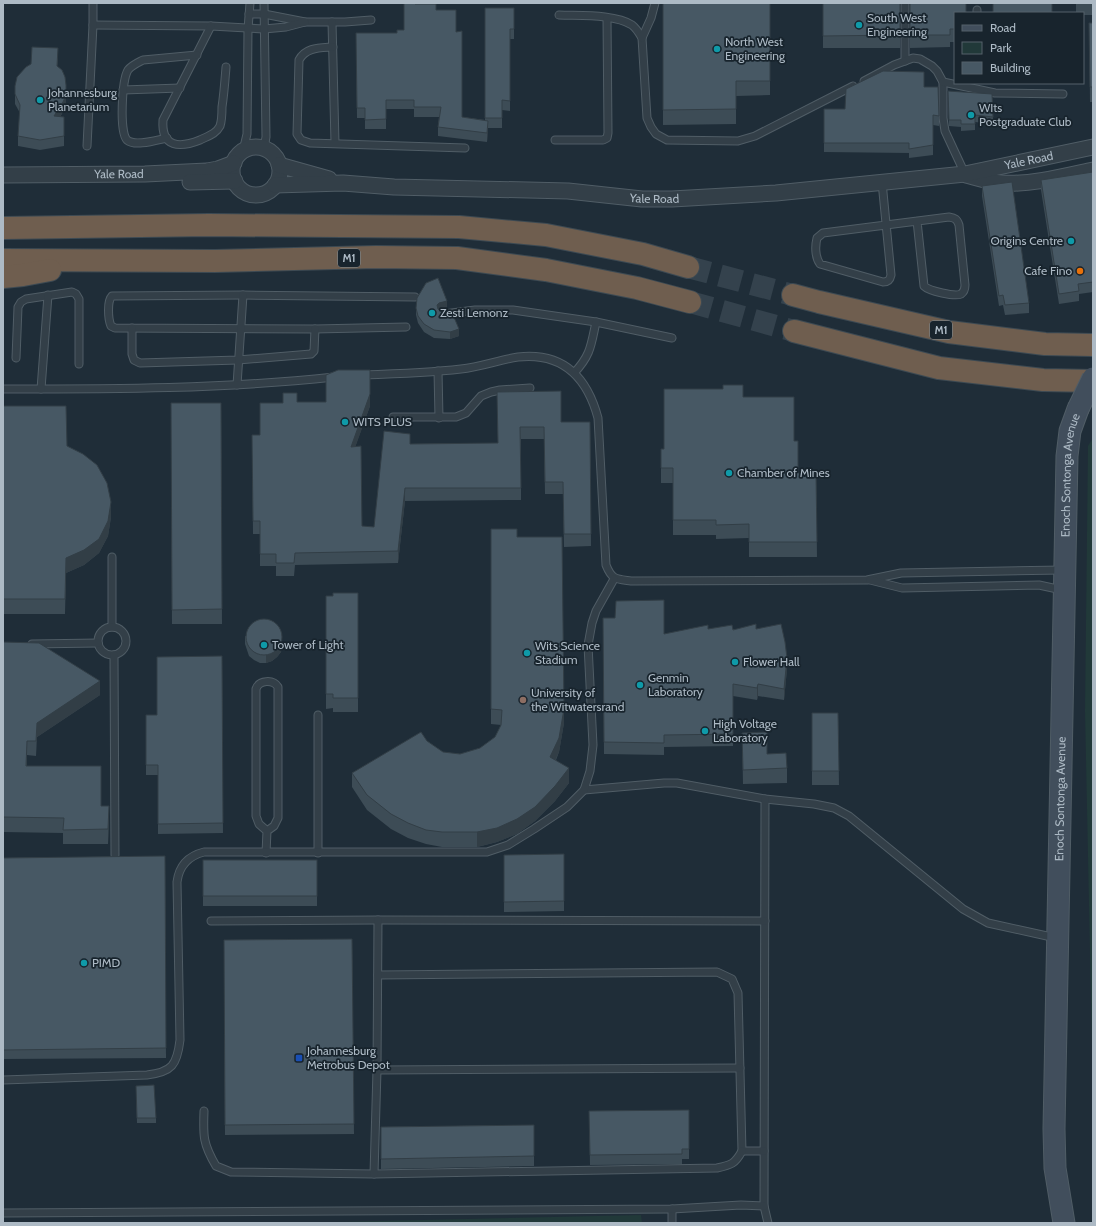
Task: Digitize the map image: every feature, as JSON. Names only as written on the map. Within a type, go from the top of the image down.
[{"type":"highway","points":[[3,228],[209,225],[459,227],[546,236],[643,254],[688,267]]},
{"type":"highway","name":"M1","points":[[3,260],[215,261],[376,257],[457,258],[554,272],[637,288],[690,302]]},
{"type":"highway","points":[[3,277],[48,270],[78,261]]},
{"type":"highway","name":"M1","points":[[793,295],[949,332],[1045,344],[1093,345]]},
{"type":"highway","points":[[794,331],[939,368],[1043,380],[1093,380]]},
{"type":"main road","name":"Enoch Sontonga Avenue","points":[[1064,1223],[1056,1168],[1054,1129],[1066,570],[1067,456],[1070,431],[1078,409],[1093,380]]},
{"type":"street","name":"Yale Road","points":[[275,185],[343,183],[394,187],[568,191],[642,199],[672,199],[776,192],[965,174],[1093,147]]},
{"type":"street","points":[[250,148],[264,148],[271,152],[276,158],[279,165],[278,179],[275,185],[268,192],[259,195],[249,194],[240,189],[235,182],[232,175],[234,163],[243,151],[250,148]]},
{"type":"street","name":"Yale Road","points":[[3,184],[42,180],[207,172],[234,163]]},
{"type":"street","name":"Yale Road","points":[[279,165],[343,183]]},
{"type":"street","name":"Yale Road","points":[[965,174],[987,181],[1022,183],[1093,170]]},
{"type":"street","name":"Yale Road","points":[[3,176],[42,180],[235,182]]},
{"type":"lane","points":[[87,146],[93,3]]},
{"type":"lane","points":[[243,151],[247,134],[248,29],[250,3]]},
{"type":"lane","points":[[264,3],[266,137],[264,148]]},
{"type":"lane","points":[[642,38],[651,18],[655,3]]},
{"type":"lane","points":[[904,3],[905,61]]},
{"type":"lane","points":[[249,14],[264,14],[305,22],[371,20]]},
{"type":"lane","points":[[559,15],[622,20],[638,30],[642,38],[647,118],[656,134],[667,140],[745,140],[905,61],[913,58],[920,59],[936,71],[943,82],[943,118],[945,130],[965,174]]},
{"type":"lane","points":[[556,140],[603,140],[607,138],[607,18]]},
{"type":"lane","points":[[93,25],[211,26],[264,29],[286,27],[305,22]]},
{"type":"lane","points":[[332,22],[335,143]]},
{"type":"lane","points":[[211,26],[163,120],[162,128],[169,142],[175,145],[185,145],[214,134],[220,126],[222,117],[226,67]]},
{"type":"lane","points":[[333,47],[317,48],[308,51],[304,53],[300,60],[298,134],[301,140],[304,142],[465,148]]},
{"type":"lane","points":[[167,138],[142,143],[132,143],[127,140],[124,135],[122,111],[124,80],[128,70],[135,63],[143,60],[197,55]]},
{"type":"lane","points":[[943,82],[954,83]]},
{"type":"lane","points":[[960,84],[976,86],[1003,93],[1063,94]]},
{"type":"lane","points":[[123,90],[180,88]]},
{"type":"lane","points":[[882,182],[886,225],[891,275],[890,279],[887,282],[884,282],[823,265],[817,261],[816,242],[819,235],[823,233],[886,225],[917,221],[949,217],[957,220],[965,286],[965,290],[961,294],[956,295],[930,290],[924,286],[917,221]]},
{"type":"lane","points":[[16,358],[18,307],[21,302],[26,299],[72,292],[76,294],[79,299],[79,364]]},
{"type":"lane","points":[[41,389],[48,295]]},
{"type":"lane","points":[[237,385],[243,295]]},
{"type":"lane","points":[[406,327],[315,329],[115,328],[111,326],[110,322],[109,300],[112,296],[243,295],[415,298]]},
{"type":"lane","points":[[442,314],[475,310],[513,310],[596,322],[672,338]]},
{"type":"lane","points":[[574,373],[584,363],[590,350],[596,322]]},
{"type":"lane","points":[[132,328],[132,354],[134,360],[140,362],[238,360],[311,354],[314,351],[315,329]]},
{"type":"lane","points":[[352,376],[462,369],[518,357],[546,358],[560,363],[574,373],[583,382],[594,402],[598,418],[606,565],[609,574],[614,579],[631,581],[868,580],[901,573],[1066,570]]},
{"type":"lane","points":[[438,371],[439,418]]},
{"type":"lane","points":[[3,389],[158,388],[237,385],[289,382],[344,376]]},
{"type":"lane","points":[[392,417],[456,417],[466,413],[481,396],[490,392],[530,388]]},
{"type":"lane","points":[[112,557],[112,627]]},
{"type":"lane","points":[[3,1080],[147,1075],[166,1071],[172,1066],[179,1051],[180,1040],[177,876],[186,861],[198,854],[204,852],[476,853],[496,850],[508,845],[567,807],[584,790],[590,771],[593,745],[588,645],[596,611],[614,579]]},
{"type":"lane","points":[[868,580],[902,588],[1039,585],[1065,591]]},
{"type":"lane","points":[[112,627],[122,632],[126,640],[124,648],[118,654],[109,655],[102,651],[98,643],[100,635],[106,629],[112,627]]},
{"type":"lane","points":[[27,644],[98,643]]},
{"type":"lane","points":[[114,655],[115,855]]},
{"type":"lane","points":[[260,682],[272,682],[278,687],[278,818],[274,826],[267,831],[259,824],[256,816],[256,689],[260,682]]},
{"type":"lane","points":[[318,715],[318,853]]},
{"type":"lane","points":[[584,790],[677,783],[765,799],[814,804],[834,808],[849,816],[963,909],[988,922],[1058,939]]},
{"type":"lane","points":[[765,799],[764,1206],[768,1223]]},
{"type":"lane","points":[[266,853],[267,831]]},
{"type":"lane","points":[[210,921],[378,920],[765,922]]},
{"type":"lane","points":[[374,1174],[377,1070],[378,920]]},
{"type":"lane","points":[[204,1111],[203,1135],[207,1152],[216,1166],[231,1172],[374,1174],[717,1168],[728,1166],[736,1162],[742,1151],[738,993],[732,978],[717,972],[378,975]]},
{"type":"lane","points":[[377,1070],[740,1068]]},
{"type":"lane","points":[[742,1151],[764,1151]]},
{"type":"lane","points":[[3,1213],[672,1209],[741,1205],[764,1206]]},
{"type":"lane","points":[[672,1209],[672,1223]]},
{"type":"green space","points":[[1093,438],[1093,1098],[1085,711],[1088,446]]},
{"type":"green space","points":[[641,1215],[642,1223],[292,1223]]},
{"type":"building","points":[[404,3],[436,4],[436,10],[456,10],[456,32],[462,31],[462,117],[488,121],[487,133],[438,127],[441,107],[414,107],[414,100],[386,100],[386,119],[365,120],[365,108],[357,108],[356,33],[397,33],[397,30],[404,30]]},
{"type":"building","name":"North West Engineering","points":[[663,3],[770,3],[770,81],[736,81],[736,109],[663,110]]},
{"type":"building","name":"South West Engineering","points":[[823,3],[900,3],[900,35],[823,36]]},
{"type":"building","points":[[910,3],[966,3],[966,12],[954,12],[954,29],[950,29],[950,35],[910,35]]},
{"type":"building","points":[[993,3],[1052,3],[1052,12],[993,12]]},
{"type":"building","points":[[485,8],[514,8],[514,29],[510,29],[510,101],[502,100],[502,118],[485,118]]},
{"type":"building","points":[[1089,23],[1093,23],[1093,87],[1090,87]]},
{"type":"building","name":"Johannesburg Planetarium","points":[[32,47],[58,48],[57,66],[62,70],[65,77],[66,95],[54,116],[64,117],[64,136],[40,140],[18,136],[20,105],[15,94],[15,86],[17,77],[26,67],[31,64]]},
{"type":"building","points":[[883,71],[924,72],[924,87],[938,87],[939,116],[933,115],[933,145],[909,149],[909,143],[824,143],[824,109],[845,109],[846,89]]},
{"type":"building","name":"WIts Postgraduate Club","points":[[948,91],[992,94],[993,117],[975,115],[975,124],[961,124],[961,120],[949,120]]},
{"type":"building","name":"Origins Centre","points":[[1093,172],[1093,282],[1078,284],[1079,291],[1059,294],[1041,180]]},
{"type":"building","points":[[1012,182],[1029,303],[1005,305],[1003,295],[999,296],[982,186]]},
{"type":"building","name":"Zesti Lemonz","points":[[438,278],[447,301],[439,303],[437,305],[438,309],[442,311],[451,310],[459,329],[450,332],[434,330],[424,324],[418,316],[416,308],[417,298],[426,283]]},
{"type":"building","points":[[338,370],[370,370],[370,394],[351,447],[361,446],[362,526],[374,527],[384,431],[410,434],[410,444],[498,443],[497,392],[561,391],[561,422],[590,422],[591,534],[564,534],[563,482],[545,482],[544,427],[520,427],[521,488],[405,488],[398,551],[295,553],[294,563],[276,563],[276,554],[260,554],[260,521],[253,521],[252,435],[260,435],[260,403],[283,403],[283,393],[297,393],[297,402],[326,402],[326,375]]},
{"type":"building","name":"Chamber of Mines","points":[[723,385],[743,385],[743,397],[794,397],[794,441],[798,441],[798,473],[816,473],[817,542],[749,542],[749,524],[716,525],[716,520],[673,520],[673,468],[661,468],[661,449],[664,449],[664,389],[723,389]]},
{"type":"building","points":[[171,403],[221,403],[222,609],[172,610]]},
{"type":"building","points":[[3,406],[66,406],[67,446],[83,454],[97,465],[107,483],[111,502],[108,521],[99,539],[84,550],[66,558],[65,599],[3,599]]},
{"type":"building","name":"Wits Science Stadium","points":[[491,529],[517,529],[517,537],[562,537],[564,709],[559,738],[550,757],[569,768],[555,786],[535,807],[517,819],[497,828],[477,832],[442,832],[426,830],[391,814],[367,795],[352,773],[421,732],[427,741],[443,752],[460,754],[480,748],[495,737],[501,725],[502,710],[491,709]]},
{"type":"building","points":[[333,593],[358,593],[358,698],[333,698],[333,694],[326,694],[326,596],[333,596]]},
{"type":"building","points":[[664,600],[664,634],[708,625],[708,629],[732,625],[733,630],[756,624],[756,629],[781,624],[787,658],[784,689],[758,684],[757,688],[733,684],[733,734],[664,735],[664,743],[604,742],[603,618],[615,618],[616,601]]},
{"type":"building","name":"Tower of Light","points":[[268,619],[277,624],[281,630],[281,644],[277,650],[268,655],[260,655],[251,650],[247,644],[246,633],[251,624],[257,620]]},
{"type":"building","points":[[3,642],[39,643],[100,681],[37,723],[36,741],[27,741],[26,766],[101,766],[101,806],[109,806],[108,829],[63,830],[64,818],[3,817]]},
{"type":"building","points":[[222,656],[223,823],[158,824],[158,765],[146,765],[146,715],[157,715],[157,657]]},
{"type":"building","points":[[812,713],[838,713],[839,771],[812,771]]},
{"type":"building","points":[[767,732],[767,754],[786,753],[787,768],[743,770],[742,733]]},
{"type":"building","points":[[564,854],[564,901],[504,902],[504,855]]},
{"type":"building","name":"PIMD","points":[[165,856],[166,1048],[3,1050],[3,858]]},
{"type":"building","points":[[203,860],[317,860],[317,896],[203,896]]},
{"type":"building","points":[[352,939],[354,1124],[225,1125],[224,940]]},
{"type":"building","points":[[154,1085],[156,1118],[137,1118],[136,1086]]},
{"type":"building","points":[[689,1110],[689,1149],[682,1149],[682,1154],[590,1155],[589,1111]]},
{"type":"building","points":[[534,1125],[534,1156],[381,1159],[381,1127]]},
{"type":"tunnel","points":[[688,267],[793,295]]},
{"type":"tunnel","points":[[690,302],[794,331]]},
{"type":"place","name":"South West Engineering","points":[[859,25]]},
{"type":"place","name":"North West Engineering","points":[[717,49]]},
{"type":"place","name":"Johannesburg Planetarium","points":[[40,100]]},
{"type":"place","name":"WIts Postgraduate Club","points":[[971,115]]},
{"type":"place","name":"Origins Centre","points":[[1071,241]]},
{"type":"place","name":"Cafe Fino","points":[[1080,271]]},
{"type":"place","name":"Zesti Lemonz","points":[[432,313]]},
{"type":"place","name":"WITS PLUS","points":[[345,422]]},
{"type":"place","name":"Chamber of Mines","points":[[729,473]]},
{"type":"place","name":"Tower of Light","points":[[264,645]]},
{"type":"place","name":"Wits Science Stadium","points":[[527,653]]},
{"type":"place","name":"Flower Hall","points":[[735,662]]},
{"type":"place","name":"Genmin Laboratory","points":[[640,685]]},
{"type":"place","name":"University of the Witwatersrand","points":[[523,700]]},
{"type":"place","name":"High Voltage Laboratory","points":[[705,731]]},
{"type":"place","name":"PIMD","points":[[84,963]]},
{"type":"place","name":"Johannesburg Metrobus Depot","points":[[299,1058]]}]
